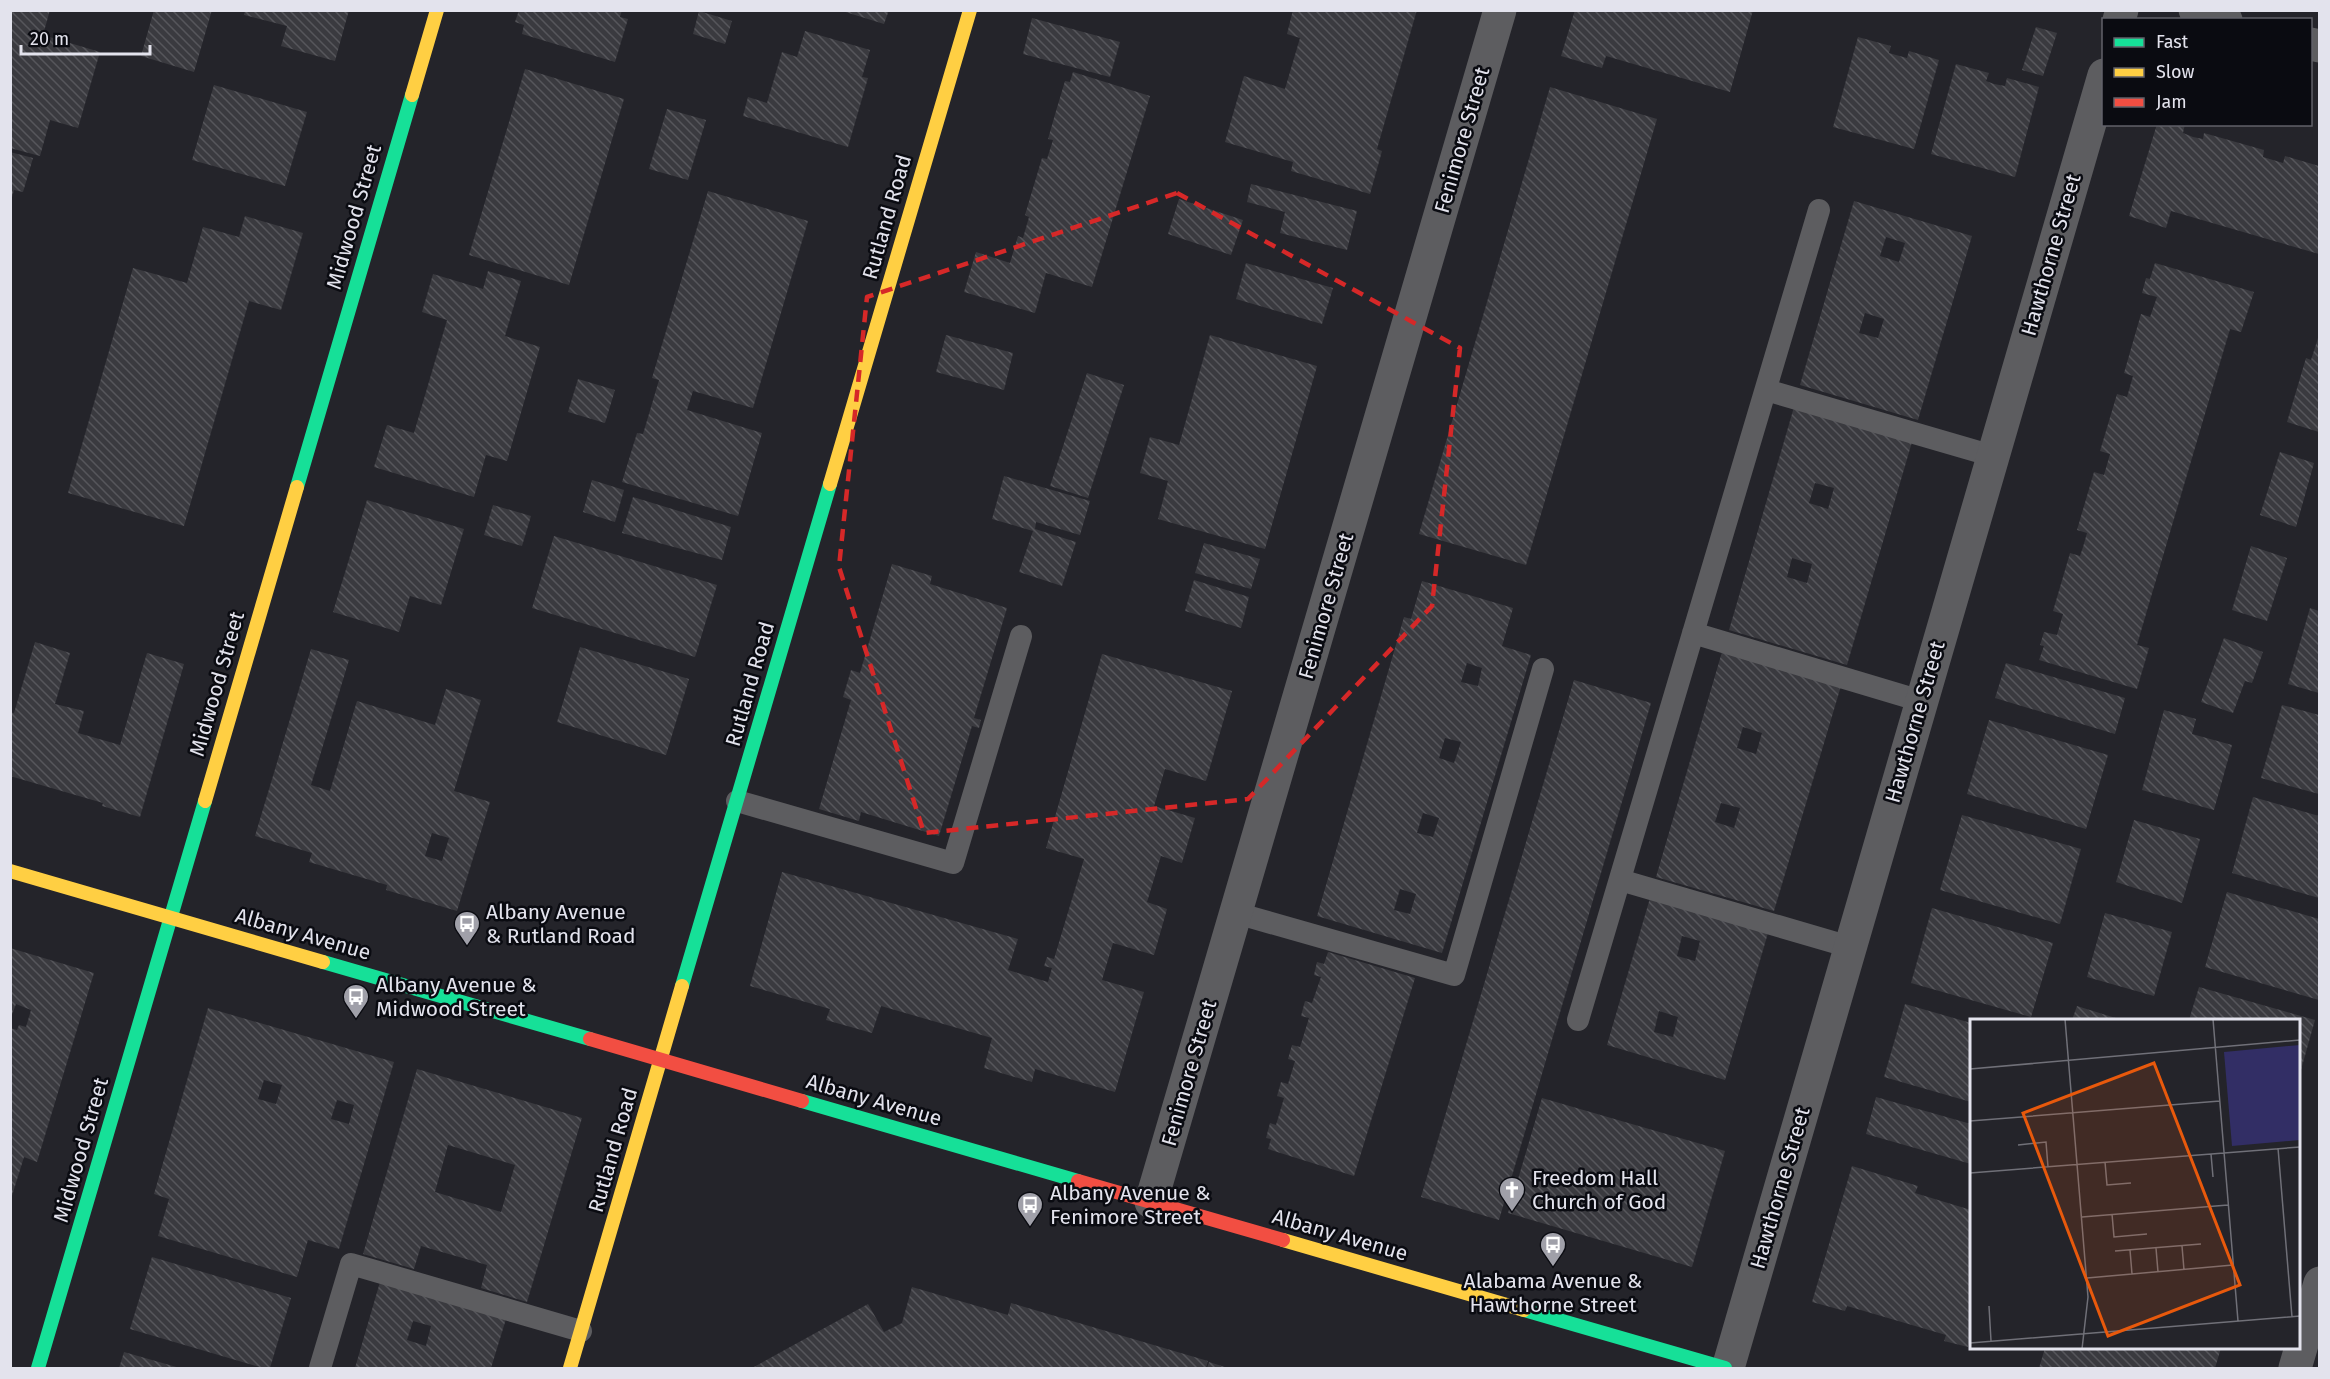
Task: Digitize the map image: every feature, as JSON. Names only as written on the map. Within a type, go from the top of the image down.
[{"type":"street","name":"Midwood Street","points":[[38,1368],[436,10]]},
{"type":"street","name":"Rutland Road","points":[[570,1368],[970,10]]},
{"type":"street","name":"Fenimore Street","points":[[1151,1202],[1500,10]]},
{"type":"street","points":[[2195,10],[2220,18]]},
{"type":"street","name":"Hawthorne Street","points":[[1727,1368],[2102,78]]},
{"type":"street","name":"Albany Avenue","points":[[10,871],[1727,1368]]},
{"type":"street","points":[[2295,1368],[2319,1283]]},
{"type":"lane","points":[[1578,1020],[1819,210]]},
{"type":"lane","points":[[1766,390],[1993,456]]},
{"type":"lane","points":[[1693,633],[1921,701]]},
{"type":"lane","points":[[737,801],[953,863],[1021,636]]},
{"type":"lane","points":[[1236,913],[1454,975],[1543,669]]},
{"type":"lane","points":[[1620,880],[1850,947]]},
{"type":"lane","points":[[320,1368],[351,1264],[581,1331]]},
{"type":"highlighted area","points":[[1177,193],[1460,348],[1432,606],[1248,799],[924,833],[839,567],[867,297]]},
{"type":"building","points":[[10,10],[50,10],[43,35],[100,52],[78,128],[50,120],[40,156],[10,148]]},
{"type":"building","points":[[154,10],[212,10],[194,72],[141,56]]},
{"type":"building","points":[[245,10],[349,10],[335,61],[281,46],[287,26],[244,15]]},
{"type":"building","points":[[519,10],[622,10],[620,17],[628,19],[615,62],[522,34],[524,25],[515,22]]},
{"type":"building","points":[[839,10],[889,10],[884,24]]},
{"type":"building","points":[[1293,10],[1417,10],[1377,149],[1382,151],[1370,194],[1291,171],[1293,162],[1225,142],[1244,76],[1285,89],[1300,38],[1287,34]]},
{"type":"building","points":[[1575,10],[1753,10],[1730,92],[1606,56],[1602,68],[1561,56]]},
{"type":"building","points":[[699,11],[732,21],[725,44],[693,34]]},
{"type":"building","points":[[1032,18],[1120,42],[1110,77],[1023,54]]},
{"type":"building","points":[[2036,27],[2057,33],[2043,76],[2022,70]]},
{"type":"building","points":[[805,31],[870,50],[862,77],[868,78],[848,147],[743,116],[748,97],[767,103],[782,52],[797,57]]},
{"type":"building","points":[[1858,37],[1891,46],[1889,53],[1896,55],[1907,58],[1909,51],[1939,60],[1914,149],[1833,127]]},
{"type":"building","points":[[1956,64],[1989,73],[1986,81],[1994,84],[2005,86],[2007,78],[2039,87],[2015,177],[1931,154]]},
{"type":"building","points":[[525,69],[624,99],[569,285],[469,255]]},
{"type":"building","points":[[1073,72],[1150,96],[1092,287],[1046,273],[1035,313],[964,292],[976,252],[1010,263],[1018,236],[1023,238],[1029,217],[1025,215],[1042,158],[1047,159],[1053,140],[1048,139],[1065,81],[1070,82]]},
{"type":"building","points":[[214,85],[307,112],[285,186],[192,160]]},
{"type":"building","points":[[1550,87],[1657,119],[1526,565],[1419,534]]},
{"type":"building","points":[[667,109],[706,120],[688,180],[649,169]]},
{"type":"building","points":[[2156,126],[2185,126],[2183,133],[2193,137],[2203,139],[2204,133],[2264,150],[2263,157],[2283,163],[2285,156],[2319,166],[2319,254],[2171,211],[2166,228],[2129,216]]},
{"type":"building","points":[[10,152],[33,158],[23,192],[14,190],[11,201]]},
{"type":"building","points":[[1251,184],[1357,211],[1347,250],[1280,233],[1285,212],[1247,202]]},
{"type":"building","points":[[708,191],[808,221],[753,408],[693,391],[687,410],[762,433],[738,516],[622,482],[637,433],[643,434],[659,380],[652,378]]},
{"type":"building","points":[[1179,199],[1243,220],[1231,255],[1168,234]]},
{"type":"building","points":[[1854,201],[1972,236],[1918,420],[1800,385]],"holes":[[[1886,237],[1905,243],[1899,262],[1880,256]],[[1865,313],[1884,319],[1878,338],[1859,333]]]},
{"type":"building","points":[[245,216],[303,233],[281,310],[249,301],[184,526],[68,493],[133,268],[187,283],[203,227],[239,237]]},
{"type":"building","points":[[1246,263],[1333,288],[1322,324],[1236,299]]},
{"type":"building","points":[[2155,263],[2254,292],[2241,332],[2230,329],[2148,607],[2137,645],[2149,648],[2137,689],[2039,660],[2044,646],[2040,645],[2044,632],[2057,635],[2063,614],[2053,611],[2070,553],[2080,556],[2083,547],[2087,533],[2077,530],[2094,472],[2104,475],[2110,454],[2100,451],[2117,394],[2127,397],[2133,376],[2124,373],[2141,314],[2150,317],[2157,297],[2142,293],[2146,278],[2150,279]]},
{"type":"building","points":[[488,271],[521,281],[505,336],[540,347],[507,461],[486,455],[474,497],[374,467],[387,425],[414,433],[447,320],[422,312],[433,274],[483,289]]},
{"type":"building","points":[[946,335],[1013,353],[1004,390],[936,372]]},
{"type":"building","points":[[1210,335],[1317,366],[1265,549],[1158,519],[1168,481],[1140,473],[1150,437],[1179,445]]},
{"type":"building","points":[[2319,335],[2319,432],[2287,422],[2306,358],[2311,360]]},
{"type":"building","points":[[1087,373],[1124,385],[1088,498],[1050,486]]},
{"type":"building","points":[[578,379],[615,390],[605,423],[568,412]]},
{"type":"building","points":[[1794,407],[1912,442],[1847,665],[1729,630]],"holes":[[[1815,483],[1834,488],[1828,509],[1809,503]],[[1792,558],[1812,564],[1807,583],[1787,577]]]},
{"type":"building","points":[[2280,452],[2314,463],[2296,527],[2260,515]]},
{"type":"building","points":[[1004,476],[1090,501],[1080,535],[1036,522],[1035,529],[1076,542],[1062,586],[1019,572],[1033,531],[992,519]]},
{"type":"building","points":[[592,480],[624,490],[615,522],[583,512]]},
{"type":"building","points":[[633,497],[731,527],[722,560],[622,533]]},
{"type":"building","points":[[367,500],[464,529],[441,605],[410,596],[399,632],[333,612]]},
{"type":"building","points":[[493,505],[531,516],[522,546],[484,535]]},
{"type":"building","points":[[554,536],[717,585],[695,657],[532,608]]},
{"type":"building","points":[[1204,543],[1260,559],[1251,589],[1195,573]]},
{"type":"building","points":[[2251,546],[2287,558],[2267,621],[2232,610]]},
{"type":"building","points":[[892,564],[932,576],[930,584],[1007,608],[974,718],[981,720],[979,728],[972,726],[939,836],[861,812],[859,821],[819,809],[851,700],[843,697],[851,670],[860,673]]},
{"type":"building","points":[[1194,580],[1249,597],[1241,628],[1185,611]]},
{"type":"building","points":[[1422,581],[1513,608],[1502,646],[1531,655],[1442,953],[1317,916],[1404,617],[1411,619]],"holes":[[[1467,663],[1482,668],[1478,686],[1461,682]],[[1445,738],[1461,742],[1454,763],[1439,758]],[[1423,813],[1439,818],[1433,837],[1417,833]],[[1400,889],[1416,894],[1410,914],[1394,910]]]},
{"type":"building","points":[[2310,608],[2319,611],[2319,693],[2288,684]]},
{"type":"building","points":[[2224,638],[2263,652],[2252,683],[2245,681],[2233,713],[2201,702]]},
{"type":"building","points":[[35,642],[70,653],[55,704],[84,711],[78,733],[120,745],[147,653],[184,664],[140,817],[102,806],[103,803],[10,776],[10,712],[14,713]]},
{"type":"building","points":[[580,647],[689,679],[666,755],[557,722]]},
{"type":"building","points":[[311,649],[349,660],[311,785],[330,791],[357,701],[435,725],[446,689],[481,700],[454,791],[490,802],[457,911],[386,890],[387,885],[309,862],[312,853],[255,836]],"holes":[[[432,833],[449,838],[442,861],[425,856]]]},
{"type":"building","points":[[1722,652],[1841,686],[1774,911],[1656,877]],"holes":[[[1743,727],[1762,733],[1756,754],[1737,748]],[[1721,803],[1740,808],[1734,828],[1715,822]]]},
{"type":"building","points":[[1102,654],[1232,691],[1206,781],[1165,769],[1154,806],[1195,818],[1182,863],[1161,856],[1147,902],[1167,909],[1154,955],[1113,943],[1102,980],[1144,992],[1115,1092],[1035,1069],[1032,1082],[984,1068],[992,1038],[881,1006],[872,1033],[826,1020],[830,1009],[750,986],[782,872],[1018,939],[1008,970],[1048,982],[1052,968],[1044,966],[1047,957],[1054,959],[1084,859],[1046,848]]},
{"type":"building","points":[[2006,663],[2125,698],[2115,734],[1995,698]]},
{"type":"building","points":[[1574,680],[1651,703],[1499,1220],[1421,1197]]},
{"type":"building","points":[[2282,705],[2319,715],[2319,794],[2261,778]]},
{"type":"building","points":[[2164,710],[2196,719],[2192,734],[2232,745],[2214,810],[2142,790]]},
{"type":"building","points":[[1989,720],[2108,755],[2086,829],[1967,794]]},
{"type":"building","points":[[2253,797],[2319,816],[2319,898],[2232,873]]},
{"type":"building","points":[[1962,815],[2081,849],[2060,924],[1940,890]]},
{"type":"building","points":[[2134,820],[2200,839],[2182,903],[2116,882]]},
{"type":"building","points":[[2227,892],[2319,919],[2319,1000],[2205,967]]},
{"type":"building","points":[[1650,898],[1768,933],[1725,1080],[1607,1045]],"holes":[[[1682,936],[1700,941],[1695,961],[1677,956]],[[1659,1011],[1678,1017],[1673,1037],[1654,1032]]]},
{"type":"building","points":[[1932,908],[2053,943],[2031,1017],[1911,983]]},
{"type":"building","points":[[2105,913],[2172,932],[2154,996],[2087,977]]},
{"type":"building","points":[[10,948],[94,973],[37,1162],[24,1157],[11,1199],[10,1028],[17,1030],[19,1025],[26,1027],[31,1010],[16,1004],[10,1020]]},
{"type":"building","points":[[1328,952],[1415,978],[1354,1176],[1268,1149],[1271,1139],[1266,1138],[1270,1123],[1276,1125],[1284,1098],[1277,1096],[1281,1082],[1288,1084],[1295,1061],[1288,1059],[1292,1045],[1300,1047],[1309,1018],[1301,1016],[1305,1001],[1312,1003],[1321,977],[1314,975],[1317,962],[1324,964]]},
{"type":"building","points":[[2199,987],[2315,1020],[2300,1073],[2300,1019],[2189,1019]]},
{"type":"building","points":[[1905,1004],[1970,1023],[1970,1102],[1884,1077]]},
{"type":"building","points":[[2077,1006],[2119,1019],[2072,1019]]},
{"type":"building","points":[[208,1008],[394,1062],[339,1249],[308,1240],[297,1277],[158,1236],[169,1199],[154,1194]],"holes":[[[264,1080],[282,1085],[276,1104],[258,1099]],[[337,1100],[354,1105],[349,1124],[331,1119]]]},
{"type":"building","points":[[417,1069],[582,1118],[527,1302],[481,1288],[487,1265],[421,1246],[414,1269],[363,1254]],"holes":[[[448,1145],[515,1165],[501,1212],[435,1192]]]},
{"type":"building","points":[[1876,1097],[1970,1124],[1970,1164],[1866,1134]]},
{"type":"building","points":[[1542,1098],[1725,1151],[1692,1267],[1508,1213]]},
{"type":"building","points":[[1852,1166],[1918,1186],[1915,1193],[1970,1210],[1970,1338],[1968,1347],[1944,1341],[1946,1335],[1847,1306],[1845,1311],[1812,1302]]},
{"type":"building","points":[[152,1257],[291,1298],[270,1368],[263,1368],[130,1329]]},
{"type":"building","points":[[380,1282],[506,1319],[491,1368],[355,1368]],"holes":[[[413,1321],[431,1326],[426,1346],[407,1340]]]},
{"type":"building","points":[[912,1287],[1008,1315],[1011,1303],[1208,1361],[1206,1368],[752,1368],[868,1304],[884,1332],[902,1323]]},
{"type":"building","points":[[2045,1349],[2221,1349],[2215,1368],[2039,1368]]},
{"type":"building","points":[[124,1352],[180,1368],[119,1368]]},
{"type":"building","points":[[1209,1362],[1228,1368],[1207,1368]]},
{"type":"traffic: fast","points":[[297,487],[412,95]]},
{"type":"traffic: fast","points":[[682,986],[830,484]]},
{"type":"traffic: fast","points":[[38,1368],[205,801]]},
{"type":"traffic: fast","points":[[323,962],[590,1039]]},
{"type":"traffic: fast","points":[[802,1101],[1078,1181]]},
{"type":"traffic: fast","points":[[1524,1310],[1725,1368]]},
{"type":"traffic: slow","points":[[412,95],[437,10]]},
{"type":"traffic: slow","points":[[830,484],[970,10]]},
{"type":"traffic: slow","points":[[205,801],[297,487]]},
{"type":"traffic: slow","points":[[10,871],[323,962]]},
{"type":"traffic: slow","points":[[570,1368],[682,986]]},
{"type":"traffic: slow","points":[[1283,1240],[1524,1310]]},
{"type":"traffic: jam","points":[[590,1039],[802,1101]]},
{"type":"traffic: jam","points":[[1078,1181],[1283,1240]]},
{"type":"place","name":"Albany Avenue & Rutland Road","points":[[467,947]]},
{"type":"place","name":"Albany Avenue & Midwood Street","points":[[356,1020]]},
{"type":"place","name":"Freedom Hall Church of God","points":[[1512,1213]]},
{"type":"place","name":"Albany Avenue & Fenimore Street","points":[[1030,1228]]},
{"type":"place","name":"Alabama Avenue & Hawthorne Street","points":[[1553,1268]]}]
